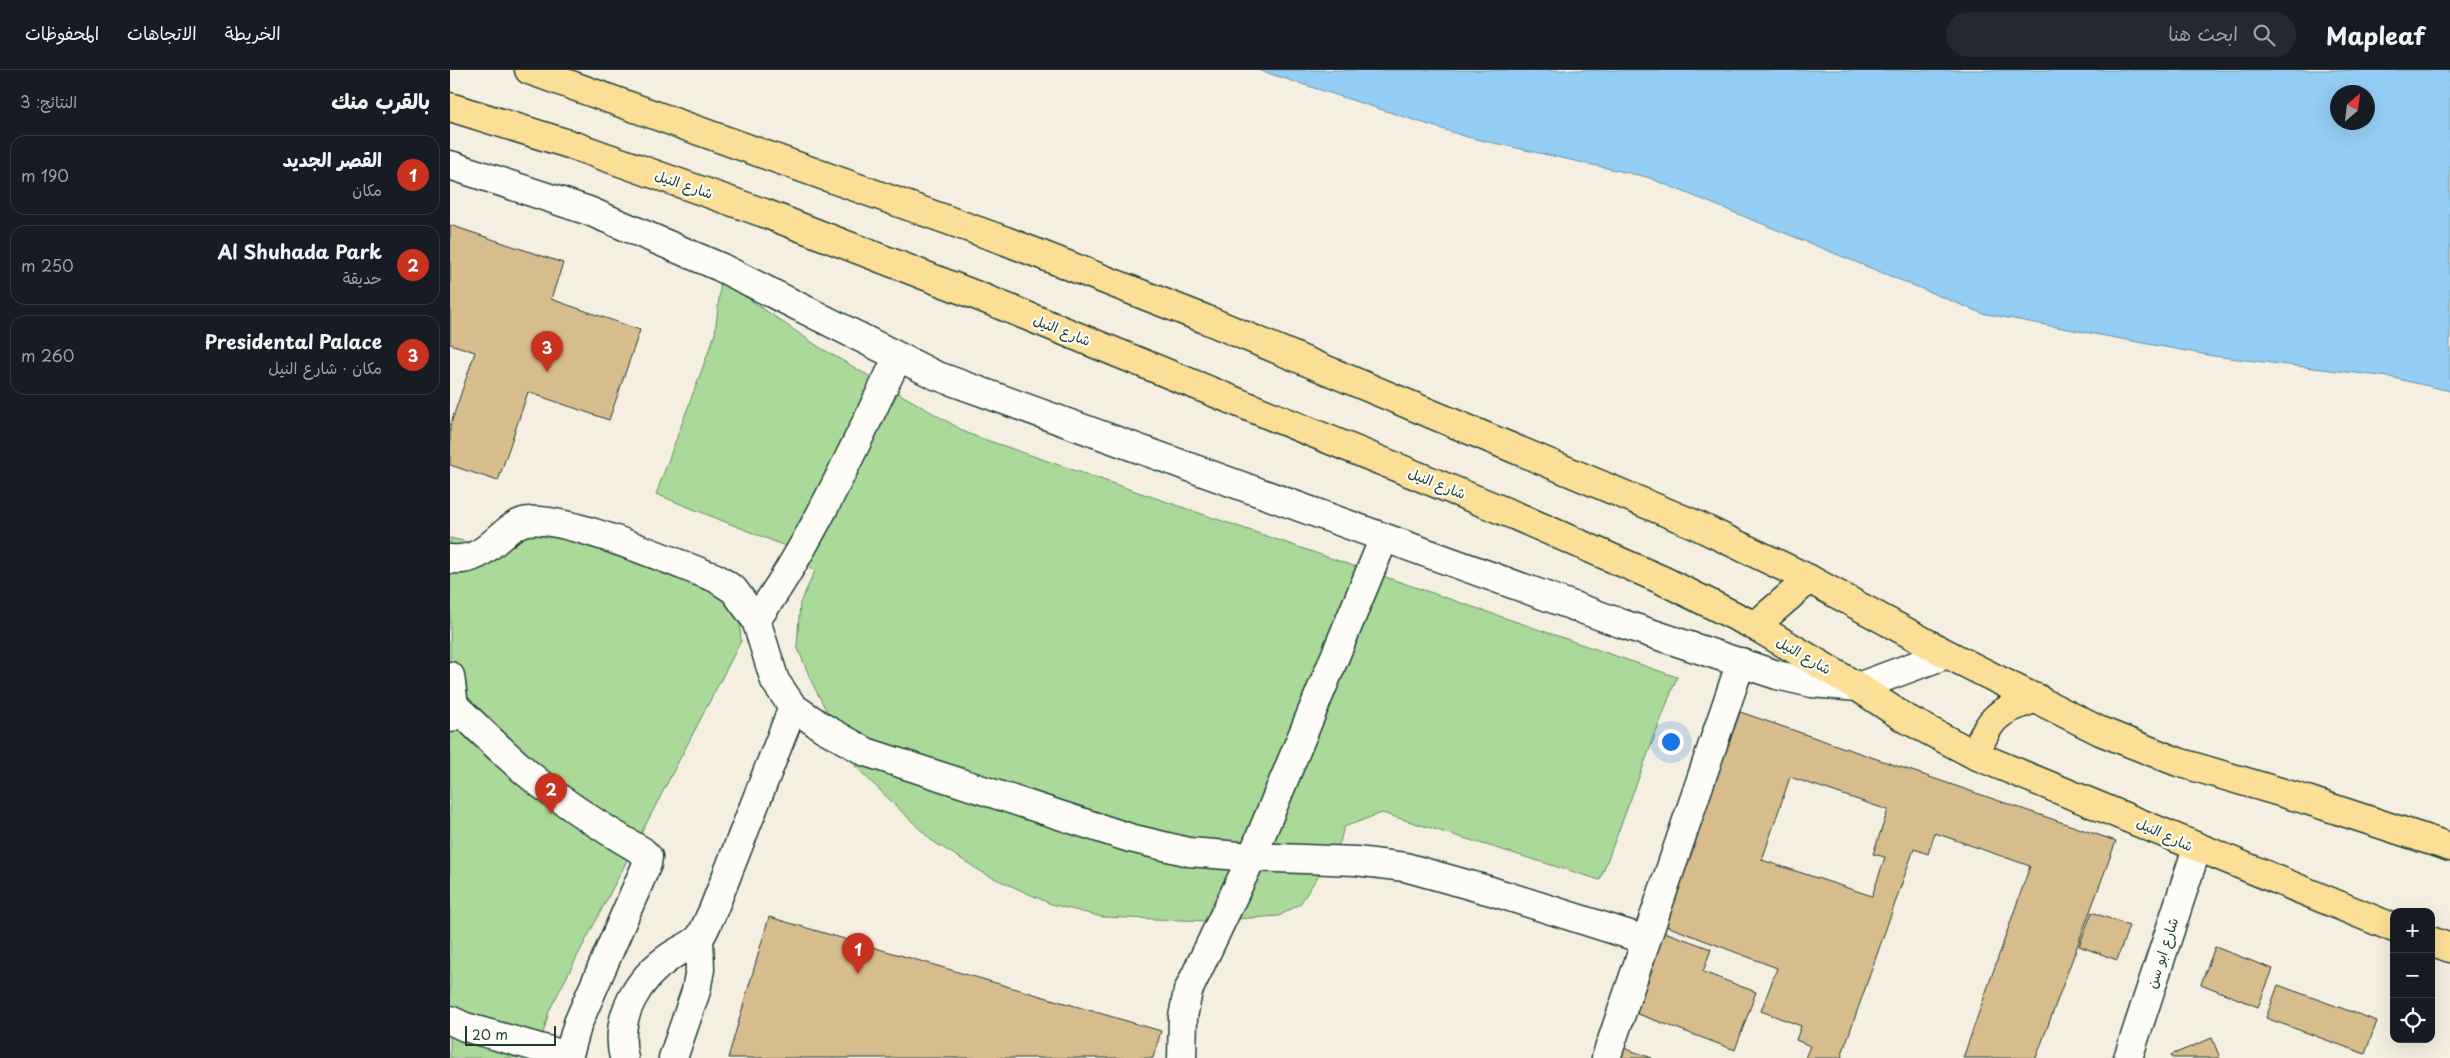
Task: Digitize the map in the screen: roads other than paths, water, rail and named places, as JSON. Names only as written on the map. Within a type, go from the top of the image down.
[{"type":"main road","points":[[529,70],[1006,241],[1205,319],[1694,524],[1809,579],[1947,654],[2100,731],[2178,762],[2307,800],[2450,847]]},
{"type":"main road","name":"شارع النيل","points":[[450,106],[572,145],[764,213],[988,300],[1516,516],[1662,580],[1755,626],[1858,686],[1903,717],[1975,755],[2033,780],[2128,816],[2197,848],[2390,926]]},
{"type":"main road","points":[[1755,626],[1809,579]]},
{"type":"main road","points":[[1975,755],[1985,729],[1994,718],[2004,709],[2037,698]]},
{"type":"main road","points":[[2435,942],[2450,948]]},
{"type":"street","points":[[450,165],[589,212],[720,268],[935,375],[1052,419],[1623,624],[1741,662],[1777,676],[1812,683],[1858,686],[1947,654]]},
{"type":"street","points":[[756,620],[783,584],[898,357]]},
{"type":"street","points":[[450,558],[475,555],[524,522],[548,522],[585,530],[716,578],[734,590],[756,620],[775,681],[793,707],[822,727],[866,752],[1130,838],[1189,852],[1252,857],[1356,861],[1405,867],[1491,891],[1646,940]]},
{"type":"street","points":[[1182,1058],[1183,1017],[1188,991],[1252,857],[1384,538]]},
{"type":"street","points":[[1606,1058],[1741,662]]},
{"type":"street","points":[[450,676],[452,712],[562,801],[648,857],[647,864],[578,1023],[568,1057],[465,1027],[450,1020]]},
{"type":"street","points":[[673,1058],[696,991],[700,968],[699,938],[712,912],[793,707]]},
{"type":"street","name":"شارع ابو سن","points":[[2128,1058],[2197,848]]},
{"type":"street","points":[[624,1058],[622,1050],[623,1024],[632,996],[650,972],[699,938]]},
{"type":"water","points":[[1258,70],[2450,70],[2450,391],[2389,377],[2213,356],[1981,313],[1647,177],[1467,137]]},
{"type":"place","name":"Presidental Palace","points":[[547,372]]},
{"type":"place","name":"Al Shuhada Park","points":[[551,814]]},
{"type":"place","name":"القصر الجديد","points":[[858,974]]}]
